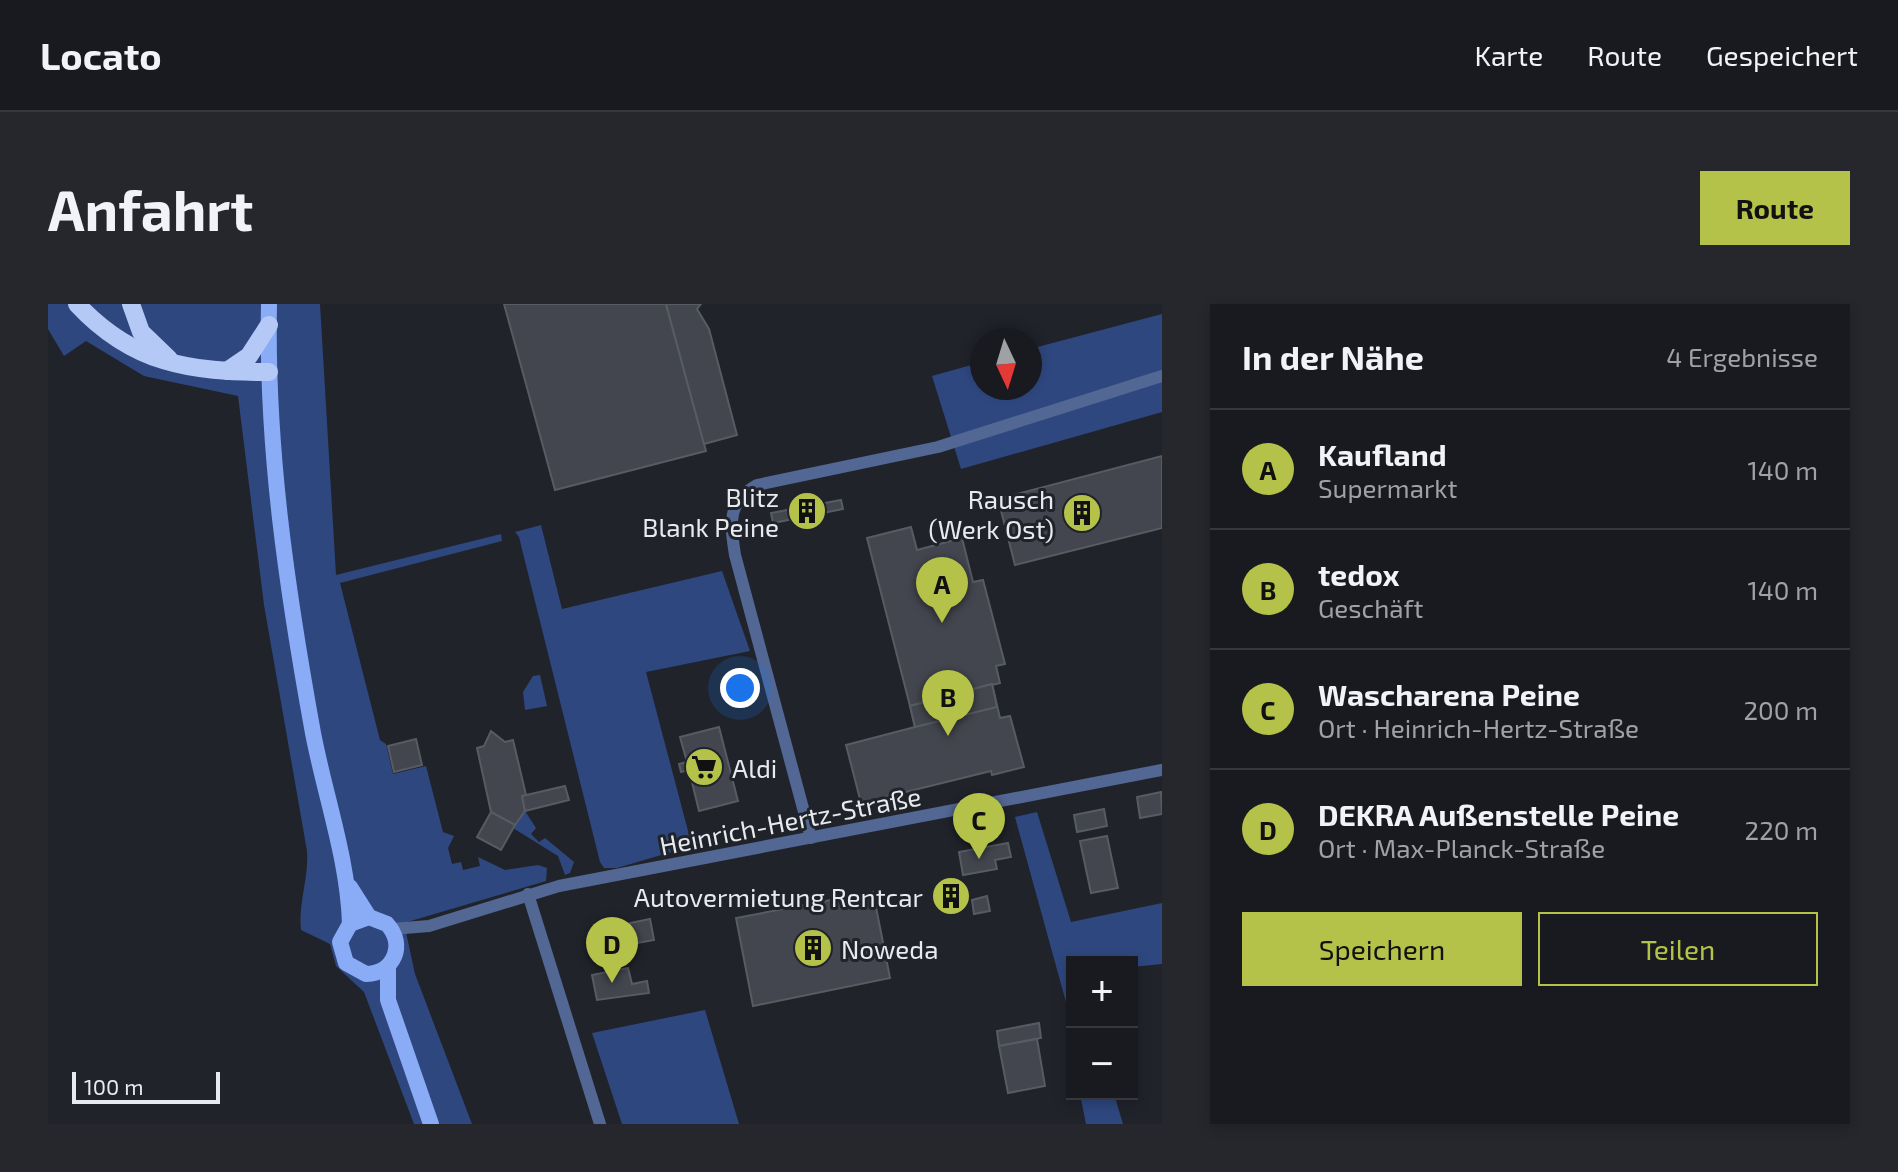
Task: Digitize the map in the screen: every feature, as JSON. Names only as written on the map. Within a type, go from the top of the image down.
[{"type":"highway","points":[[77,304],[120,343],[148,357],[227,371],[269,372]]},
{"type":"highway","points":[[131,304],[141,332],[174,364]]},
{"type":"highway","points":[[227,371],[249,356],[269,325]]},
{"type":"main road","points":[[269,304],[269,372],[279,526],[316,747],[346,879],[350,924]]},
{"type":"main road","points":[[346,879],[369,917]]},
{"type":"main road","points":[[391,1010],[387,989],[388,967],[397,949],[392,929],[382,920],[369,917],[350,924],[342,935],[342,956],[352,968],[366,974],[382,991],[431,1124]]},
{"type":"main road","points":[[366,974],[388,967]]},
{"type":"street","points":[[811,838],[735,555],[730,526],[737,499],[757,485],[938,447],[1162,376]]},
{"type":"street","name":"Heinrich-Hertz-Straße","points":[[392,929],[429,926],[528,894],[1162,770]]},
{"type":"street","points":[[528,894],[600,1124]]},
{"type":"street","name":"Heinrich-Hertz-Straße","points":[[397,949],[429,926]]},
{"type":"shaded area","points":[[48,304],[320,304],[336,575],[501,534],[502,541],[340,583],[380,740],[386,744],[393,774],[426,766],[443,832],[454,836],[448,848],[452,864],[461,862],[463,870],[480,866],[478,857],[505,870],[538,865],[547,868],[546,881],[404,923],[415,974],[472,1124],[414,1124],[364,992],[336,966],[330,944],[301,930],[307,851],[264,605],[238,396],[144,376],[86,341],[64,356],[48,329]]},
{"type":"shaded area","points":[[1162,314],[1162,412],[961,469],[932,376],[970,365],[970,400],[1042,400],[1042,346]]},
{"type":"shaded area","points":[[541,525],[562,609],[722,571],[750,651],[646,672],[692,846],[617,868],[604,868],[600,862],[519,537],[515,532]]},
{"type":"shaded area","points":[[540,675],[547,706],[525,710],[523,692],[533,676]]},
{"type":"shaded area","points":[[525,811],[536,828],[531,834],[539,842],[545,838],[574,862],[570,873],[565,875],[558,856],[513,828]]},
{"type":"shaded area","points":[[1037,812],[1071,922],[1162,903],[1162,964],[1138,966],[1138,956],[1066,956],[1066,1002],[1015,817]]},
{"type":"shaded area","points":[[705,1010],[739,1124],[622,1124],[592,1033]]},
{"type":"shaded area","points":[[1081,1100],[1116,1100],[1123,1124],[1086,1124]]},
{"type":"building","points":[[504,304],[666,304],[706,451],[555,490]]},
{"type":"building","points":[[666,304],[701,304],[697,309],[709,329],[737,435],[704,444]]},
{"type":"building","name":"Rausch (Werk Ost)","points":[[1162,456],[1162,528],[1015,565],[998,499]]},
{"type":"building","name":"Blitz Blank Peine","points":[[841,500],[843,509],[773,523],[771,513]]},
{"type":"building","points":[[911,527],[917,550],[962,538],[973,582],[983,580],[1005,664],[996,666],[1000,683],[910,706],[867,538]]},
{"type":"building","points":[[992,684],[1000,718],[1010,716],[1024,767],[992,775],[991,771],[861,803],[846,745],[915,727],[910,706]]},
{"type":"building","points":[[992,684],[997,707],[915,727],[910,706]]},
{"type":"building","name":"Aldi","points":[[719,727],[738,801],[699,811],[689,770],[681,772],[679,764],[687,762],[680,737]]},
{"type":"building","points":[[491,731],[505,742],[513,740],[526,795],[522,796],[525,811],[515,825],[491,812],[477,748],[484,746]]},
{"type":"building","points":[[416,739],[422,765],[394,772],[388,746]]},
{"type":"building","points":[[565,786],[569,800],[525,811],[522,796]]},
{"type":"building","points":[[1161,792],[1162,814],[1140,818],[1137,797]]},
{"type":"building","points":[[1104,809],[1107,826],[1077,832],[1074,815]]},
{"type":"building","points":[[491,812],[515,825],[501,850],[477,837]]},
{"type":"building","points":[[1107,836],[1118,888],[1091,893],[1080,841]]},
{"type":"building","points":[[1008,843],[1011,857],[995,860],[997,869],[963,875],[959,852]]},
{"type":"building","name":"Noweda","points":[[873,892],[890,978],[753,1006],[736,918]]},
{"type":"building","points":[[987,896],[990,911],[974,914],[972,900]]},
{"type":"building","points":[[650,919],[654,940],[637,943],[637,946],[610,948],[606,928]]},
{"type":"building","points":[[628,968],[632,984],[647,981],[649,993],[597,1000],[592,975]]},
{"type":"building","points":[[1039,1023],[1041,1038],[999,1046],[997,1031]]},
{"type":"building","points":[[1037,1039],[1045,1086],[1008,1093],[999,1046]]},
{"type":"place","name":"Blitz Blank Peine","points":[[807,511]]},
{"type":"place","name":"Rausch (Werk Ost)","points":[[1082,513]]},
{"type":"place","name":"Kaufland","points":[[942,623]]},
{"type":"place","name":"tedox","points":[[948,736]]},
{"type":"place","name":"Aldi","points":[[704,767]]},
{"type":"place","name":"Wascharena Peine","points":[[979,859]]},
{"type":"place","name":"Autovermietung Rentcar","points":[[951,896]]},
{"type":"place","name":"Noweda","points":[[813,948]]},
{"type":"place","name":"DEKRA Außenstelle Peine","points":[[612,983]]}]
